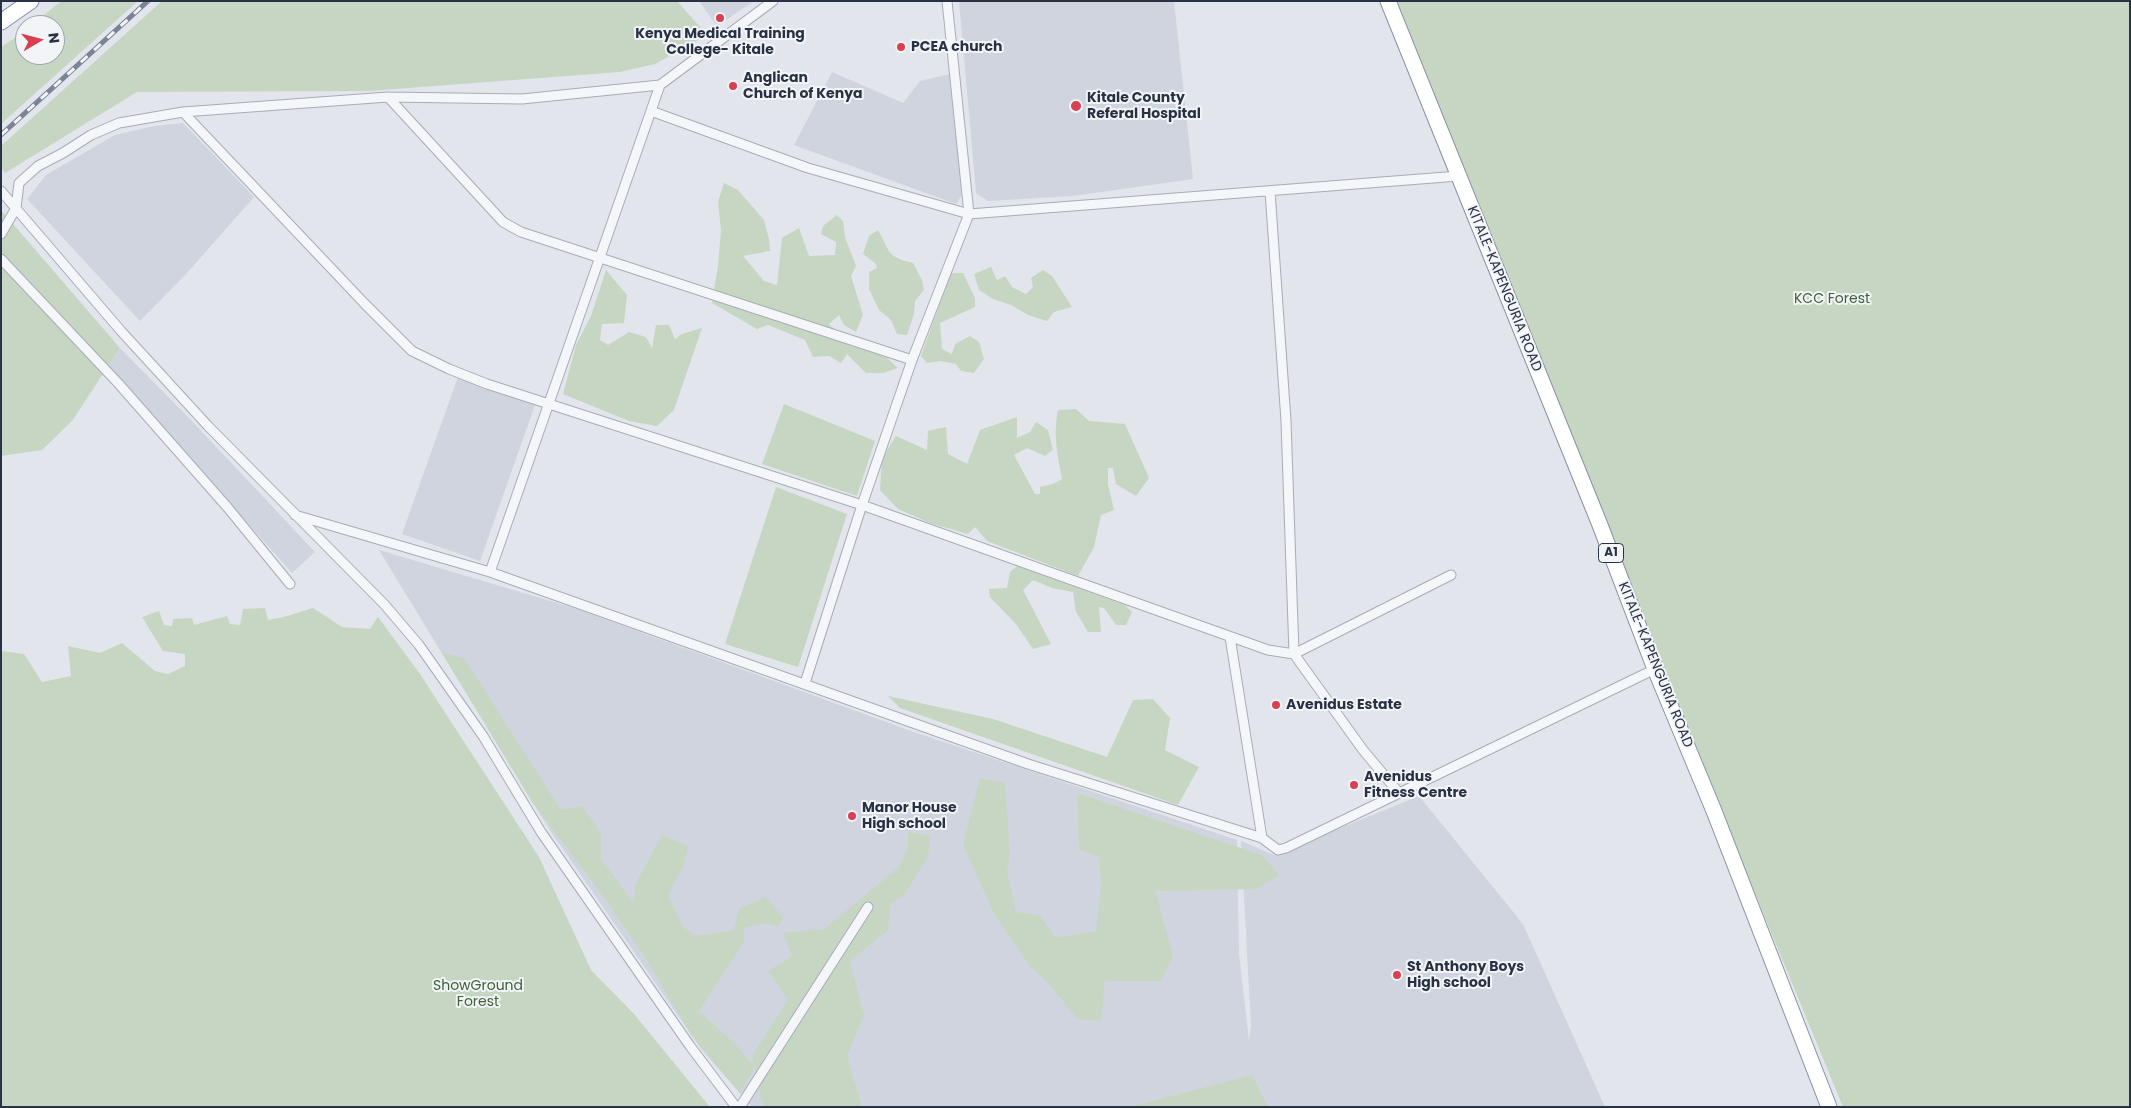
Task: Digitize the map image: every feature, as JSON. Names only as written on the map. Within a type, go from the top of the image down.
[{"type":"highway","points":[[1,22],[31,1]]},
{"type":"highway","name":"KITALE-KAPENGURIA ROAD","points":[[1388,1],[1600,525],[1655,669],[1714,811],[1829,1107]]},
{"type":"street","points":[[1,234],[16,208],[19,183],[38,166],[64,153],[91,135],[119,123],[183,112],[388,97],[522,99],[660,85],[773,1]]},
{"type":"street","points":[[805,683],[862,505],[912,360],[969,214],[947,1]]},
{"type":"street","points":[[490,572],[602,257],[607,234],[660,85]]},
{"type":"street","points":[[388,97],[503,222],[541,240],[602,257],[912,360]]},
{"type":"street","points":[[651,111],[808,168],[969,214],[1458,176]]},
{"type":"street","points":[[183,112],[412,351],[456,372],[550,405],[862,505],[1268,650],[1294,654],[1451,575]]},
{"type":"street","points":[[1,191],[128,338],[208,426],[384,604],[419,645],[482,736],[547,841],[690,1046],[736,1107]]},
{"type":"street","points":[[1270,191],[1286,420],[1294,654],[1363,750],[1400,792]]},
{"type":"street","points":[[1,259],[118,383],[228,508],[290,584]]},
{"type":"street","points":[[294,514],[490,572],[1028,764],[1262,838],[1278,850],[1286,848],[1655,669]]},
{"type":"street","points":[[1230,637],[1262,838]]},
{"type":"street","points":[[740,1107],[868,907]]},
{"type":"shaded area","name":"Kenya Medical Training College- Kitale","points":[[699,1],[754,1],[717,26]]},
{"type":"shaded area","name":"Kitale County Referal Hospital","points":[[959,1],[1174,1],[1193,179],[1073,196],[988,201],[976,193]]},
{"type":"shaded area","points":[[832,72],[903,103],[920,81],[950,74],[962,195],[956,204],[794,145]]},
{"type":"shaded area","points":[[183,123],[254,197],[187,273],[140,321],[27,199],[46,175],[115,135],[154,126]]},
{"type":"shaded area","points":[[120,348],[190,419],[315,552],[292,573],[108,367]]},
{"type":"shaded area","points":[[458,377],[535,405],[480,561],[402,534]]},
{"type":"shaded area","name":"Manor House High school","points":[[379,550],[577,609],[911,731],[1237,840],[1239,954],[1249,1041],[1251,1026],[1241,841],[1274,855],[1419,796],[1523,924],[1605,1107],[1258,1107],[1246,1077],[1128,1107],[752,1107],[701,1049],[549,829]]},
{"type":"green space","points":[[61,1],[138,1],[1,124],[1,47],[15,38],[15,65],[65,65],[65,15],[44,15]]},
{"type":"green space","points":[[162,1],[677,1],[707,35],[655,64],[620,72],[368,91],[137,92],[5,173],[1,167],[1,146]]},
{"type":"green space","name":"KCC Forest","points":[[1388,1],[2130,1],[2130,1107],[1843,1107]]},
{"type":"green space","points":[[724,183],[738,190],[764,220],[770,251],[743,256],[764,281],[777,285],[782,238],[799,228],[809,256],[835,255],[836,242],[821,234],[823,226],[837,215],[843,221],[845,237],[856,266],[851,276],[863,315],[856,332],[844,325],[839,315],[829,324],[851,346],[885,356],[898,368],[883,373],[866,373],[847,354],[841,363],[829,356],[813,357],[805,340],[768,325],[757,329],[712,303],[721,230],[718,202]]},
{"type":"green space","points":[[1,210],[120,348],[72,421],[42,450],[1,456]]},
{"type":"green space","points":[[878,230],[890,252],[904,261],[913,263],[922,280],[924,290],[915,301],[914,314],[907,335],[897,334],[891,320],[879,310],[869,289],[869,272],[877,268],[876,264],[863,254],[869,236]]},
{"type":"green space","points":[[991,267],[997,280],[1005,276],[1012,287],[1026,294],[1033,287],[1031,278],[1043,270],[1052,276],[1072,307],[1054,312],[1047,321],[1028,315],[1011,305],[993,299],[979,290],[974,274]]},
{"type":"green space","points":[[606,270],[627,295],[624,323],[602,324],[600,340],[608,345],[629,332],[646,337],[652,348],[656,325],[669,325],[675,339],[682,334],[702,328],[674,410],[657,426],[629,421],[563,394],[576,345],[591,316]]},
{"type":"green space","points":[[951,273],[963,273],[975,298],[975,307],[940,323],[942,349],[952,354],[955,344],[970,336],[979,342],[984,359],[974,373],[961,371],[956,364],[940,361],[927,363],[921,356]]},
{"type":"green space","points":[[784,404],[875,441],[857,496],[762,464]]},
{"type":"green space","points":[[1076,409],[1089,421],[1125,424],[1149,478],[1136,496],[1116,484],[1113,468],[1108,468],[1108,484],[1114,510],[1101,515],[1094,547],[1078,576],[987,541],[975,527],[968,534],[930,523],[898,509],[880,490],[882,458],[896,436],[927,450],[928,431],[946,427],[948,454],[967,464],[980,430],[1017,417],[1017,438],[1030,432],[1036,422],[1048,430],[1053,450],[1045,456],[1027,448],[1014,455],[1035,494],[1040,494],[1040,487],[1053,484],[1062,479],[1056,436],[1058,410]]},
{"type":"green space","points":[[776,487],[847,514],[798,667],[725,644]]},
{"type":"green space","points":[[1017,566],[1125,605],[1132,612],[1126,625],[1116,625],[1104,608],[1099,607],[1101,632],[1088,632],[1076,612],[1073,592],[1052,588],[1033,580],[1023,590],[1051,644],[1033,649],[1016,624],[990,597],[989,589],[1007,588],[1010,572]]},
{"type":"green space","name":"ShowGround Forest","points":[[265,608],[268,620],[313,608],[342,627],[370,629],[378,617],[420,674],[539,857],[591,970],[634,1014],[710,1107],[1,1107],[1,651],[24,654],[42,682],[71,676],[68,646],[100,653],[122,643],[155,671],[168,674],[185,666],[185,654],[163,651],[142,617],[159,611],[164,625],[172,626],[173,619],[192,618],[194,625],[227,616],[230,624],[240,625],[243,609]]},
{"type":"green space","points":[[442,653],[464,658],[561,810],[582,806],[601,833],[601,859],[634,904],[635,885],[662,835],[688,846],[684,865],[668,895],[683,927],[696,936],[734,930],[739,909],[765,897],[783,917],[778,927],[765,923],[744,928],[744,942],[699,1011],[735,1044],[754,1066],[752,1056],[788,1000],[768,971],[792,956],[783,933],[824,929],[899,867],[908,847],[908,832],[931,836],[928,856],[904,896],[891,903],[888,930],[850,961],[864,1015],[847,1056],[862,1107],[766,1107],[762,1102],[755,1067],[740,1093],[691,1035],[645,957],[598,889],[532,802]]},
{"type":"green space","points":[[888,696],[993,719],[1107,757],[1133,700],[1153,699],[1170,718],[1165,750],[1199,767],[1178,805],[900,708]]},
{"type":"green space","points":[[980,778],[1005,783],[1010,854],[1007,871],[1016,912],[1039,915],[1056,938],[1096,931],[1101,884],[1099,857],[1079,849],[1077,793],[1262,855],[1279,875],[1256,889],[1155,890],[1173,956],[1161,981],[1105,981],[1101,1021],[1078,1019],[1048,983],[1030,966],[994,914],[963,844]]},
{"type":"green space","points":[[1252,1075],[1268,1107],[1128,1107]]},
{"type":"railway","points":[[1,135],[148,1]]},
{"type":"place","name":"Kenya Medical Training College- Kitale","points":[[720,18]]},
{"type":"place","name":"PCEA church","points":[[901,47]]},
{"type":"place","name":"Anglican Church of Kenya","points":[[733,86]]},
{"type":"place","name":"Kitale County Referal Hospital","points":[[1076,106]]},
{"type":"place","name":"Avenidus Estate","points":[[1276,705]]},
{"type":"place","name":"Avenidus Fitness Centre","points":[[1354,785]]},
{"type":"place","name":"Manor House High school","points":[[852,816]]},
{"type":"place","name":"St Anthony Boys High school","points":[[1397,975]]}]
